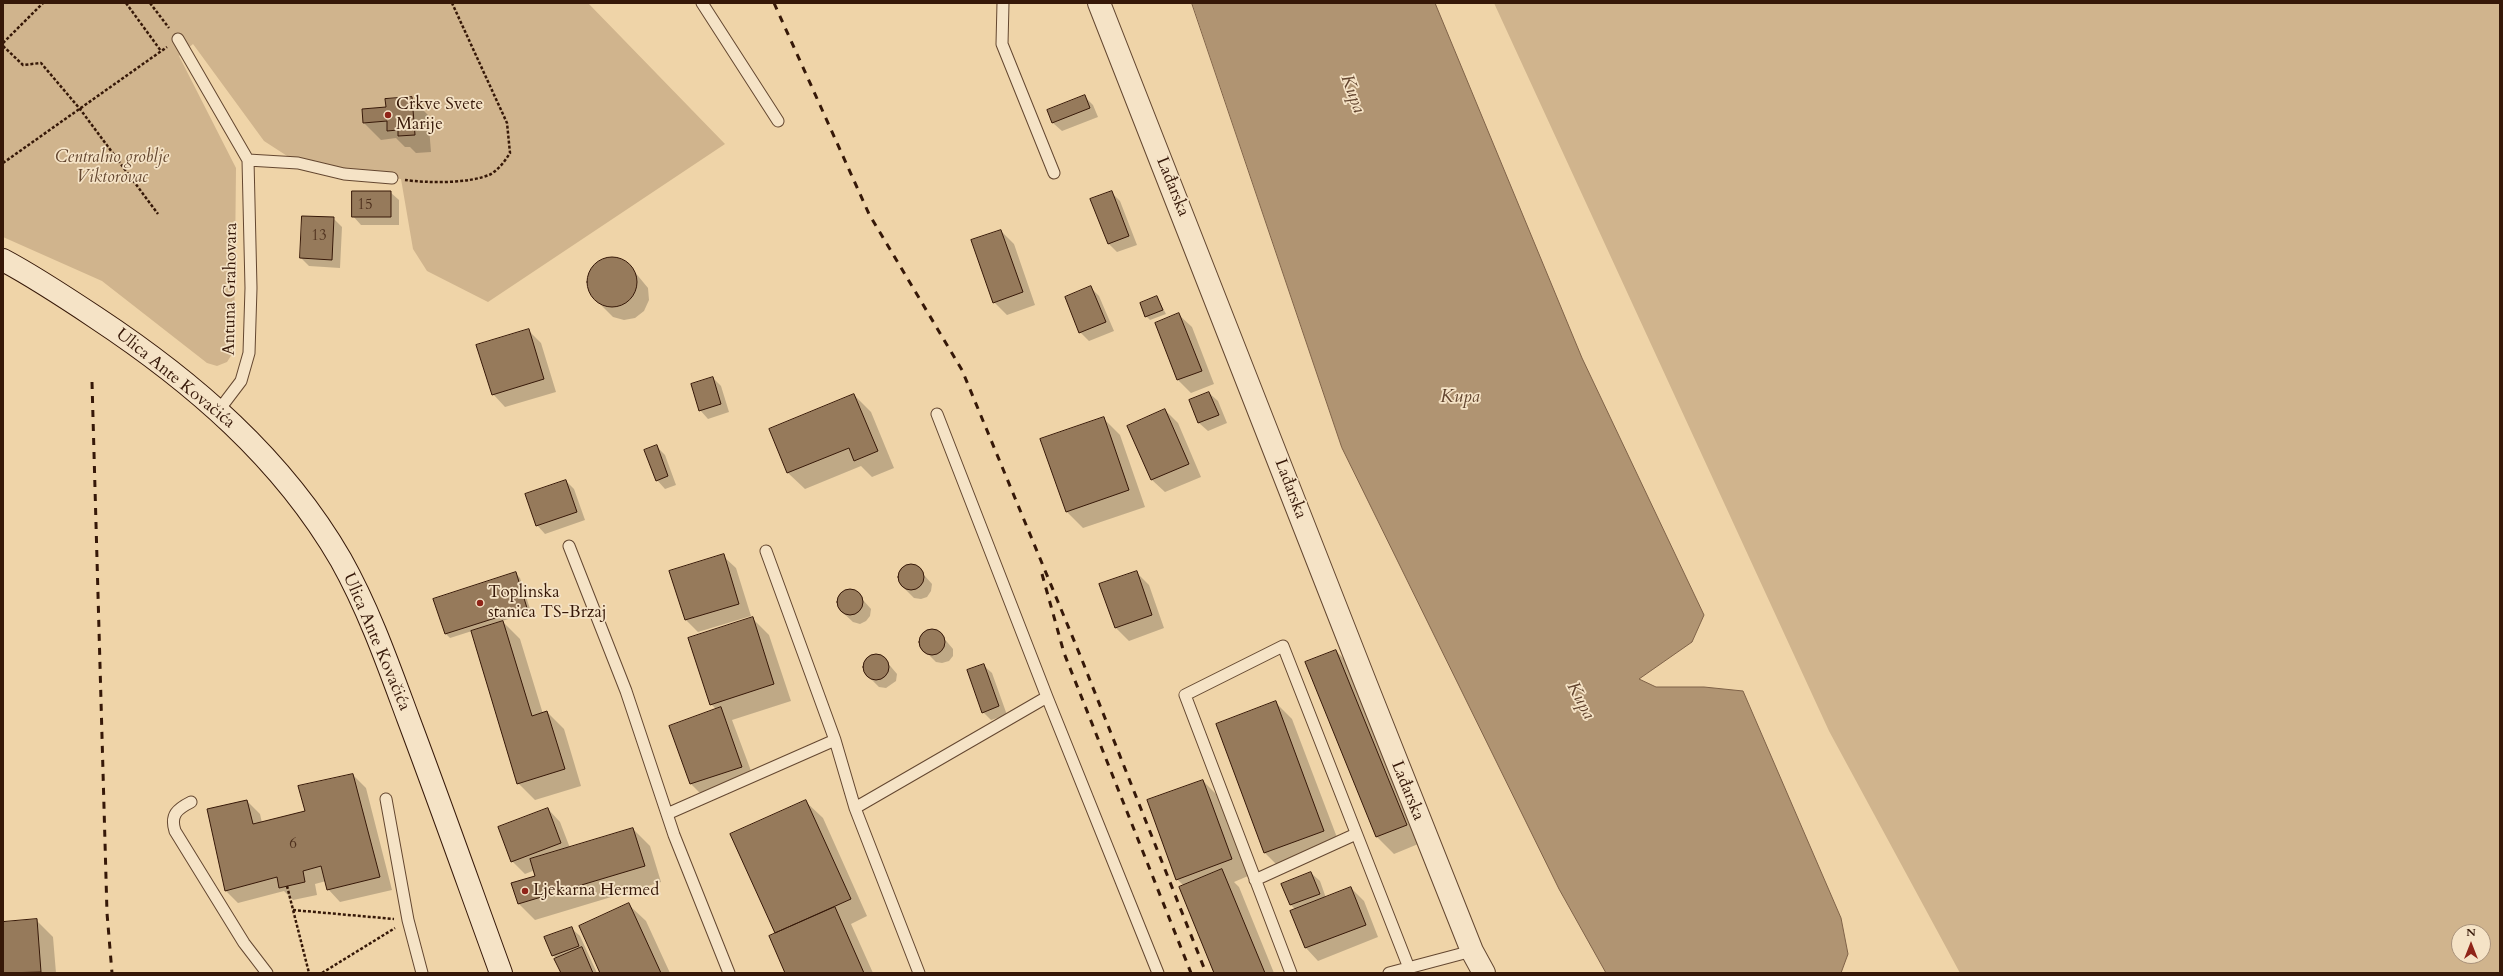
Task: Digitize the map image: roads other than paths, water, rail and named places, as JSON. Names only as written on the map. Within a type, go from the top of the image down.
[{"type":"street","name":"Lađarska","points":[[1099,3],[1235,344],[1346,638],[1472,951],[1484,973]]},
{"type":"street","name":"Ulica Ante Kovačića","points":[[3,260],[33,276],[141,348],[218,410],[262,453],[302,503],[340,559],[360,597],[376,633],[419,746],[501,973]]},
{"type":"lane","points":[[702,3],[778,121]]},
{"type":"lane","points":[[1003,3],[1002,44],[1054,173]]},
{"type":"lane","name":"Antuna Grahovara","points":[[178,39],[248,160],[251,288],[249,353],[242,381],[218,410]]},
{"type":"lane","points":[[248,160],[298,163],[344,174],[392,178]]},
{"type":"lane","points":[[937,414],[1047,697],[1158,973]]},
{"type":"lane","points":[[569,546],[626,691],[667,814],[729,973]]},
{"type":"lane","points":[[766,551],[835,740],[855,808],[919,973]]},
{"type":"lane","points":[[1291,973],[1185,695],[1282,646],[1409,968]]},
{"type":"lane","points":[[855,808],[1047,697]]},
{"type":"lane","points":[[667,814],[835,740]]},
{"type":"lane","points":[[386,799],[408,920],[422,973]]},
{"type":"lane","points":[[191,802],[174,814],[172,821],[175,831],[244,943],[267,973]]},
{"type":"lane","points":[[1256,880],[1356,834]]},
{"type":"lane","points":[[1389,973],[1472,951]]},
{"type":"water","name":"Kupa","points":[[1192,3],[1435,3],[1582,358],[1704,615],[1692,642],[1639,679],[1656,687],[1704,687],[1743,691],[1841,918],[1848,954],[1841,973],[1606,973],[1559,889],[1342,448]]},
{"type":"railway","points":[[774,3],[869,214],[962,370],[1080,655],[1206,973]]},
{"type":"railway","points":[[92,382],[107,913],[112,973]]},
{"type":"railway","points":[[1042,574],[1064,653],[1191,973]]},
{"type":"place","name":"Crkve Svete Marije","points":[[388,115]]},
{"type":"place","name":"Toplinska stanica TS-Brzaj","points":[[480,603]]},
{"type":"place","name":"Ljekarna Hermed","points":[[525,891]]},
{"type":"park label","name":"Centralno groblje Viktorovac","points":[[112,168]]}]
